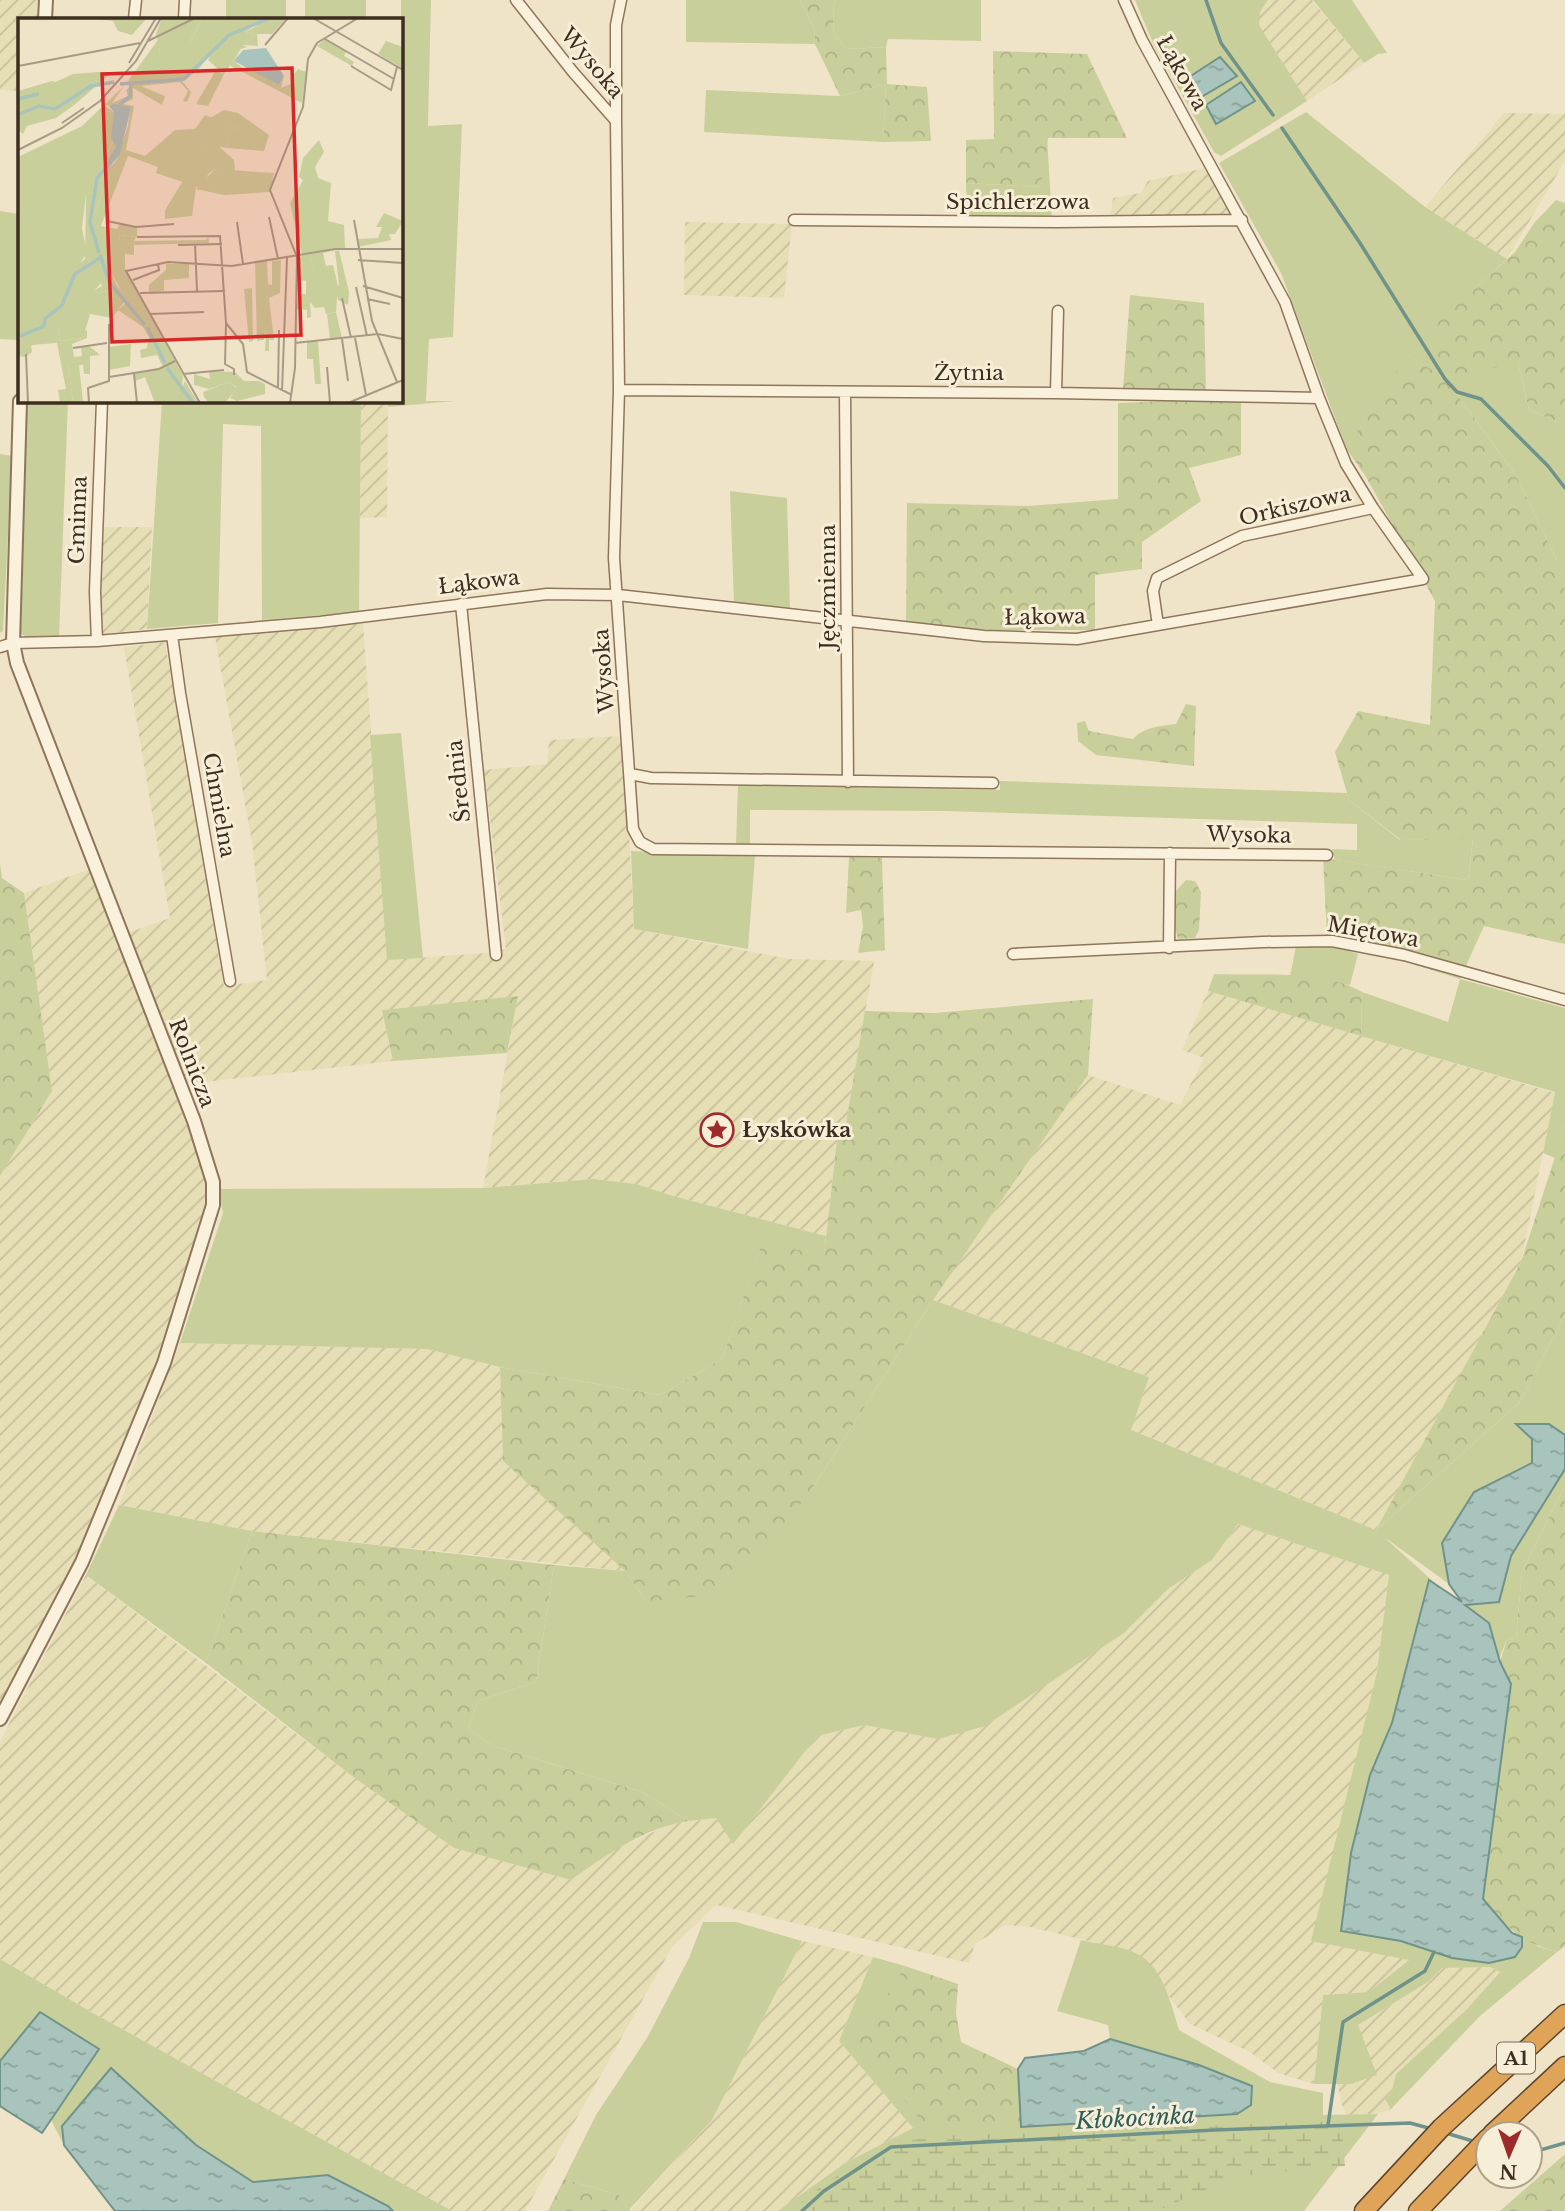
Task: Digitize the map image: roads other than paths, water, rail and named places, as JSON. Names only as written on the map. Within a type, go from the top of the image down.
[{"type":"highway","name":"A1","points":[[1364,2211],[1420,2149],[1565,2014]]},
{"type":"highway","name":"A1","points":[[1507,2120],[1565,2066]]},
{"type":"highway","points":[[1418,2211],[1474,2152]]},
{"type":"street","points":[[45,18],[46,0]]},
{"type":"street","points":[[134,18],[136,0]]},
{"type":"street","points":[[184,18],[185,0]]},
{"type":"street","name":"Wysoka","points":[[516,0],[616,121],[619,390],[614,558],[633,830],[640,842],[653,849],[1327,855]]},
{"type":"street","points":[[616,121],[616,25],[621,0]]},
{"type":"street","name":"Łąkowa","points":[[0,647],[13,643],[97,641],[320,622],[547,593],[618,595],[1032,639],[1077,639],[1423,579],[1346,464],[1285,302],[1142,40],[1124,0]]},
{"type":"street","name":"Spichlerzowa","points":[[794,220],[1242,220]]},
{"type":"street","points":[[1056,393],[1058,311]]},
{"type":"street","name":"Żytnia","points":[[619,390],[1319,398]]},
{"type":"street","name":"Jęczmienna","points":[[845,392],[848,782]]},
{"type":"street","name":"Rolnicza","points":[[0,1719],[82,1562],[168,1351],[214,1198],[213,1182],[194,1121],[17,663],[13,643],[20,402]]},
{"type":"street","name":"Gminna","points":[[97,641],[95,592],[102,402]]},
{"type":"street","name":"Orkiszowa","points":[[1158,625],[1153,591],[1157,578],[1241,536],[1373,508]]},
{"type":"street","name":"Średnia","points":[[461,604],[496,955]]},
{"type":"street","name":"Chmielna","points":[[172,635],[230,981]]},
{"type":"street","points":[[630,774],[651,778],[993,783]]},
{"type":"street","points":[[1169,948],[1170,853]]},
{"type":"street","name":"Miętowa","points":[[1013,954],[1332,941],[1404,955],[1565,1000]]},
{"type":"water","points":[[1220,57],[1237,76],[1196,100],[1186,79]]},
{"type":"water","points":[[1241,82],[1255,101],[1216,124],[1206,105]]},
{"type":"water","points":[[1516,1424],[1549,1424],[1565,1435],[1565,1469],[1511,1556],[1499,1602],[1465,1605],[1489,1623],[1500,1662],[1511,1684],[1483,1899],[1512,1933],[1522,1937],[1522,1947],[1515,1957],[1489,1963],[1452,1958],[1401,1941],[1341,1931],[1351,1853],[1370,1775],[1392,1723],[1429,1580],[1462,1602],[1449,1584],[1442,1543],[1474,1492],[1532,1463],[1532,1439]]},
{"type":"water","points":[[40,2012],[99,2049],[42,2133],[0,2106],[0,2061]]},
{"type":"water","points":[[1110,2039],[1199,2065],[1252,2086],[1251,2105],[1237,2114],[1021,2127],[1018,2069],[1025,2058],[1084,2051]]},
{"type":"water","points":[[111,2068],[196,2145],[253,2182],[328,2175],[393,2211],[115,2211],[64,2145],[62,2126]]},
{"type":"waterway","points":[[1206,0],[1221,43],[1273,115]]},
{"type":"waterway","points":[[1282,128],[1360,243],[1445,379],[1457,392],[1481,399],[1548,466],[1565,488]]},
{"type":"waterway","points":[[1328,2125],[1343,2022],[1425,1971],[1434,1952]]},
{"type":"waterway","name":"Kłokocinka","points":[[802,2211],[824,2191],[891,2147],[1410,2123],[1432,2129]]},
{"type":"waterway","name":"Kłokocinka","points":[[1446,2133],[1474,2141]]},
{"type":"waterway","name":"Kłokocinka","points":[[1544,2149],[1565,2143]]},
{"type":"place","name":"Łyskówka","points":[[717,1130]]}]
